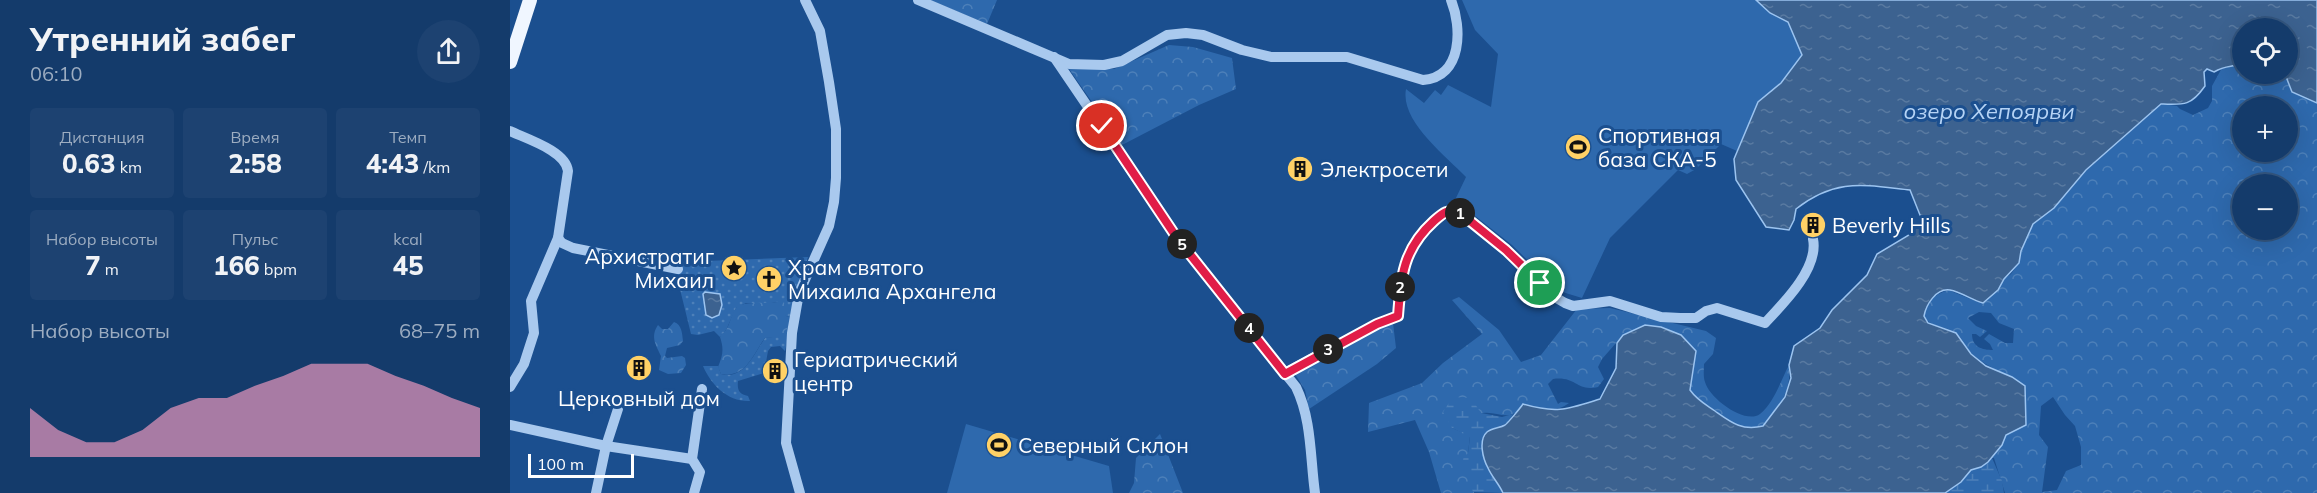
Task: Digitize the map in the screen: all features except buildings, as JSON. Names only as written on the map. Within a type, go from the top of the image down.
[{"type":"main road","points":[[510,60],[530,0]]},
{"type":"street","points":[[800,493],[786,443],[792,333],[799,294],[829,226],[836,178],[836,129],[829,82],[820,31],[805,0]]},
{"type":"street","points":[[918,0],[1069,64],[1104,65],[1122,62],[1167,35],[1186,33],[1203,35],[1242,50],[1271,57],[1347,57],[1423,80],[1433,79],[1453,60],[1458,44],[1458,26],[1450,0]]},
{"type":"street","points":[[1054,57],[1177,238],[1296,387],[1304,402],[1308,421],[1315,493]]},
{"type":"street","points":[[510,131],[561,156],[568,164],[568,178],[558,238],[531,301],[534,333],[524,364],[510,387]]},
{"type":"street","points":[[1285,374],[1377,324],[1398,316],[1400,292],[1408,255],[1415,241],[1442,214],[1450,210],[1459,212],[1506,250],[1553,296],[1565,303],[1573,306],[1610,301],[1661,317],[1696,318],[1706,311],[1717,308],[1765,323],[1784,304],[1802,279],[1812,257],[1813,238]]},
{"type":"street","points":[[558,238],[562,243],[573,248],[678,269]]},
{"type":"street","points":[[694,493],[700,472],[692,459],[702,389]]},
{"type":"street","points":[[596,493],[606,446],[618,409]]},
{"type":"street","points":[[510,425],[606,446],[692,459]]},
{"type":"green space","points":[[930,0],[997,0],[987,24]]},
{"type":"green space","name":"Спортивная база СКА-5","points":[[1462,0],[1756,0],[1770,13],[1788,22],[1802,55],[1781,83],[1758,102],[1737,151],[1721,144],[1696,169],[1687,174],[1678,170],[1610,238],[1582,298],[1559,291],[1512,245],[1455,200],[1466,177],[1426,137],[1410,113],[1406,101],[1406,89],[1424,103],[1435,90],[1441,95],[1448,85],[1491,107],[1498,54],[1475,30]]},
{"type":"green space","points":[[1169,45],[1193,47],[1232,58],[1236,89],[1199,105],[1122,145],[1069,69],[1114,69]]},
{"type":"green space","points":[[2232,65],[2232,84],[2289,84],[2292,92],[2317,103],[2317,493],[2005,493],[1994,458],[1992,458],[2006,435],[2026,425],[2025,386],[1979,360],[1956,333],[1926,320],[1923,316],[1929,302],[1935,296],[1948,290],[1978,302],[1998,290],[2004,279],[2019,263],[2021,251],[2032,224],[2055,207],[2087,170],[2162,104],[2177,106],[2193,115],[2208,108],[2212,101],[2212,86],[2223,66]],"holes":[[[1979,312],[1991,313],[1999,323],[2014,329],[2013,343],[2005,343],[1989,334],[1984,339],[1993,350],[1978,347],[1972,334],[1980,337],[1987,331],[1976,326],[1968,318]],[[2053,397],[2075,426],[2081,447],[2081,465],[2066,471],[2057,490],[2042,492],[2048,447],[2039,435],[2041,406]]]},
{"type":"green space","points":[[808,257],[800,281],[785,351],[780,346],[771,347],[768,351],[764,373],[738,381],[739,391],[748,396],[750,401],[734,399],[716,386],[703,366],[718,366],[721,374],[736,373],[748,364],[765,338],[781,336],[790,317],[786,316],[777,302],[746,303],[736,308],[726,330],[720,337],[714,331],[698,335],[691,334],[677,277],[679,262]]},
{"type":"green space","points":[[1459,297],[1499,330],[1521,362],[1541,355],[1577,309],[1610,308],[1706,331],[1716,338],[1713,354],[1704,364],[1704,380],[1720,402],[1737,413],[1746,416],[1760,414],[1773,398],[1789,365],[1786,390],[1779,406],[1763,426],[1748,428],[1737,426],[1695,397],[1690,390],[1696,351],[1645,326],[1623,335],[1602,359],[1598,367],[1604,379],[1598,387],[1585,387],[1567,380],[1553,379],[1548,384],[1558,404],[1569,403],[1564,406],[1547,409],[1523,404],[1513,414],[1479,414],[1452,428],[1470,436],[1468,453],[1474,493],[1441,493],[1429,452],[1415,420],[1368,432],[1369,403],[1422,383],[1443,363],[1482,334],[1452,300]]},
{"type":"green space","points":[[784,302],[786,316],[790,317],[786,333],[781,337],[765,338],[748,364],[737,373],[721,374],[718,367],[722,352],[720,337],[736,308],[749,304]]},
{"type":"green space","points":[[674,322],[680,327],[683,341],[680,345],[667,348],[665,356],[667,358],[682,356],[685,358],[686,365],[681,373],[668,374],[659,370],[661,356],[654,333],[658,325],[662,329],[668,329]]},
{"type":"green space","points":[[1393,323],[1396,348],[1377,364],[1309,409],[1305,390],[1295,374],[1338,349]]},
{"type":"green space","points":[[1453,397],[1471,398],[1481,413],[1502,417],[1513,414],[1509,422],[1488,431],[1488,469],[1503,493],[1473,492],[1463,459],[1468,453],[1470,437],[1452,428],[1443,412]]},
{"type":"green space","name":"Северный Склон","points":[[966,424],[1109,466],[1113,493],[947,493]]},
{"type":"green space","points":[[1160,434],[1183,493],[1129,493],[1134,483],[1136,458]]},
{"type":"green space","points":[[1992,458],[2002,481],[2004,493],[1945,493],[1961,482],[1971,470],[1981,467]]},
{"type":"water","name":"озеро Хепоярви","points":[[1756,0],[2317,0],[2317,103],[2292,92],[2289,84],[2298,84],[2298,18],[2232,18],[2232,66],[2214,72],[2207,69],[2204,72],[2205,86],[2191,101],[2181,104],[2161,104],[2086,170],[2054,208],[2033,224],[2021,251],[2019,263],[2004,279],[1998,290],[1983,303],[1950,290],[1940,292],[1932,298],[1924,316],[1928,323],[1956,333],[1971,354],[1986,366],[2012,377],[2025,386],[2026,425],[2006,435],[2002,445],[1988,462],[1971,470],[1961,482],[1945,493],[1503,493],[1483,455],[1484,435],[1505,425],[1523,404],[1545,409],[1562,409],[1600,399],[1616,368],[1617,343],[1623,335],[1645,325],[1661,327],[1681,335],[1696,351],[1690,390],[1698,399],[1738,425],[1763,426],[1785,397],[1791,378],[1789,365],[1794,346],[1820,328],[1832,310],[1867,275],[1877,254],[1909,235],[1922,220],[1910,190],[1878,186],[1850,186],[1824,192],[1796,209],[1789,230],[1766,227],[1736,180],[1734,159],[1758,102],[1781,83],[1802,55],[1788,22],[1770,13]]},
{"type":"water","points":[[705,292],[720,294],[722,305],[719,315],[712,318],[706,315],[703,294]]},
{"type":"place","name":"Спортивная база СКА-5","points":[[1578,147]]},
{"type":"place","name":"Электросети","points":[[1300,169]]},
{"type":"place","name":"Beverly Hills","points":[[1813,225]]},
{"type":"place","name":"Архистратиг Михаил","points":[[734,268]]},
{"type":"place","name":"Храм святого Михаила Архангела","points":[[769,279]]},
{"type":"place","name":"Церковный дом","points":[[639,368]]},
{"type":"place","name":"Гериатрический центр","points":[[775,371]]},
{"type":"place","name":"Северный Склон","points":[[999,445]]},
{"type":"route","points":[[1102,126],[1177,238],[1285,374],[1377,324],[1398,316],[1400,292],[1408,255],[1415,241],[1429,225],[1450,210],[1459,212],[1506,250],[1540,283]]}]
